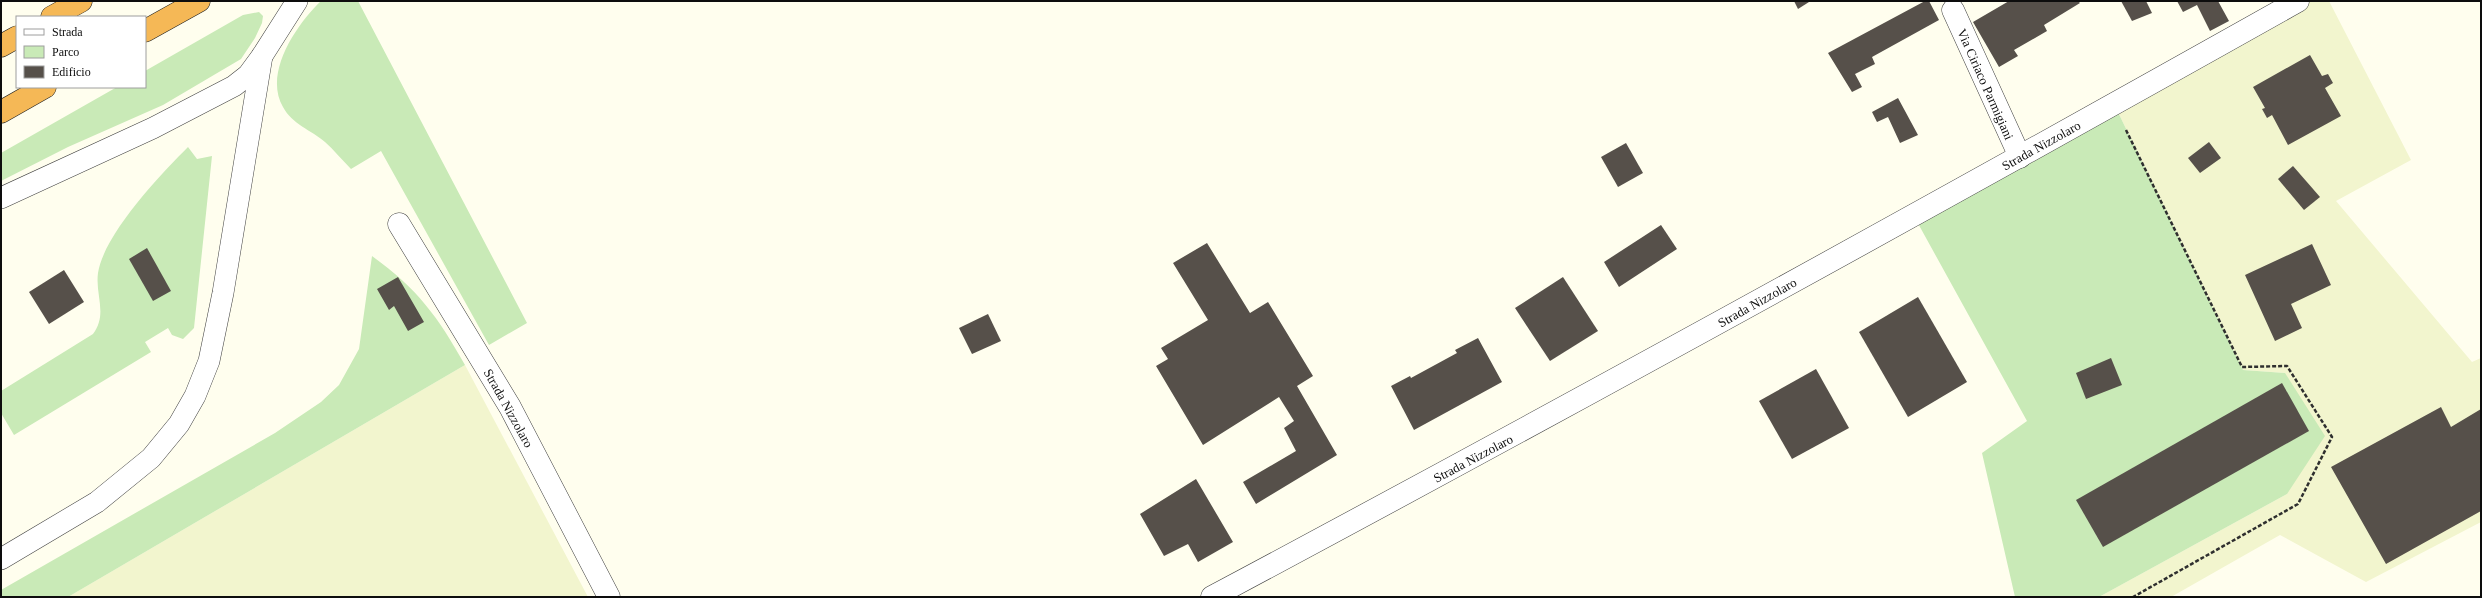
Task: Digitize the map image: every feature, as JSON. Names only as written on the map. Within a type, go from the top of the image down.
[{"type":"highway","points":[[54,16],[81,1]]},
{"type":"highway","points":[[146,30],[199,1]]},
{"type":"highway","points":[[1,46],[16,38]]},
{"type":"highway","points":[[1,112],[44,88]]},
{"type":"street","name":"Strada Nizzolaro","points":[[1212,597],[1489,449],[2020,157],[2298,1]]},
{"type":"street","name":"Via Ciriaco Parmigiani","points":[[1953,10],[2020,157]]},
{"type":"street","name":"Strada Nizzolaro","points":[[399,224],[510,407],[609,597]]},
{"type":"lane","points":[[1,198],[153,128],[234,86],[248,75],[297,1]]},
{"type":"lane","points":[[1,559],[98,502],[151,458],[179,424],[194,396],[209,361],[221,300],[262,56]]},
{"type":"path","points":[[2114,104],[2242,367],[2287,366],[2332,437],[2298,504],[2133,597]]},
{"type":"green space","points":[[321,1],[358,1],[527,323],[489,345],[381,151],[351,169],[325,142],[291,118],[283,107],[278,94],[277,79],[280,65],[293,36],[302,22]]},
{"type":"green space","points":[[2301,1],[2329,1],[2411,160],[2336,201],[2472,362],[2481,358],[2481,522],[2366,582],[2280,535],[2171,597],[2099,597],[2287,494],[2285,373],[2243,370],[2114,104]]},
{"type":"green space","points":[[259,12],[263,16],[262,23],[255,38],[241,59],[163,105],[68,147],[1,181],[1,153],[115,88],[146,88],[146,70],[243,15]]},
{"type":"green space","points":[[2114,104],[2243,370],[2285,373],[2325,436],[2287,494],[2099,597],[2015,597],[1982,453],[2027,421],[1915,218]]},
{"type":"green space","points":[[188,147],[197,159],[212,156],[194,328],[183,339],[172,335],[168,328],[145,342],[151,352],[14,435],[1,413],[1,391],[93,334],[100,319],[98,273],[102,257],[122,223],[149,188]]},
{"type":"green space","points":[[372,256],[415,292],[446,332],[465,365],[68,597],[1,597],[1,590],[275,433],[321,402],[339,385],[359,349]]},
{"type":"green space","points":[[465,365],[588,597],[68,597]]},
{"type":"building","points":[[1794,1],[1809,1],[1809,2],[1798,9]]},
{"type":"building","points":[[1925,1],[1929,1],[1939,20],[1872,57],[1875,64],[1855,74],[1862,87],[1852,92],[1828,53]]},
{"type":"building","points":[[2009,1],[2078,1],[2080,3],[2044,25],[2047,31],[2014,50],[2018,56],[1999,67],[1973,22]]},
{"type":"building","points":[[2121,1],[2146,1],[2152,13],[2132,21]]},
{"type":"building","points":[[2177,1],[2218,1],[2229,21],[2210,31],[2197,5],[2183,12]]},
{"type":"building","points":[[2310,55],[2322,76],[2328,74],[2333,83],[2325,88],[2341,116],[2288,145],[2272,115],[2267,118],[2262,109],[2265,108],[2253,87]]},
{"type":"building","points":[[1898,98],[1918,135],[1900,143],[1888,117],[1877,122],[1872,112]]},
{"type":"building","points":[[2209,142],[2221,158],[2200,173],[2188,158]]},
{"type":"building","points":[[1626,143],[1643,173],[1618,187],[1601,157]]},
{"type":"building","points":[[2293,166],[2320,197],[2304,210],[2278,179]]},
{"type":"building","points":[[1661,225],[1677,249],[1619,287],[1604,262]]},
{"type":"building","points":[[1207,243],[1250,313],[1268,302],[1313,376],[1297,386],[1337,455],[1256,504],[1243,482],[1296,451],[1284,428],[1294,421],[1279,397],[1203,445],[1156,366],[1168,359],[1161,348],[1208,320],[1173,263]]},
{"type":"building","points":[[2312,244],[2331,285],[2291,304],[2302,328],[2275,341],[2245,275]]},
{"type":"building","points":[[147,248],[171,291],[153,301],[129,259]]},
{"type":"building","points":[[64,270],[84,302],[49,324],[29,292]]},
{"type":"building","points":[[398,277],[424,322],[408,331],[394,306],[389,310],[377,289]]},
{"type":"building","points":[[1563,277],[1598,331],[1550,361],[1515,308]]},
{"type":"building","points":[[1918,297],[1967,382],[1908,417],[1859,332]]},
{"type":"building","points":[[988,314],[1001,341],[972,354],[959,328]]},
{"type":"building","points":[[1478,338],[1502,382],[1414,430],[1391,386],[1410,376],[1411,378],[1457,353],[1455,350]]},
{"type":"building","points":[[2111,358],[2122,385],[2086,399],[2076,373]]},
{"type":"building","points":[[1816,369],[1849,428],[1792,459],[1759,401]]},
{"type":"building","points":[[2282,383],[2309,431],[2103,547],[2076,500]]},
{"type":"building","points":[[2441,407],[2451,427],[2481,409],[2481,511],[2386,564],[2331,467]]},
{"type":"building","points":[[1196,479],[1233,542],[1198,562],[1188,544],[1164,556],[1140,514]]}]
